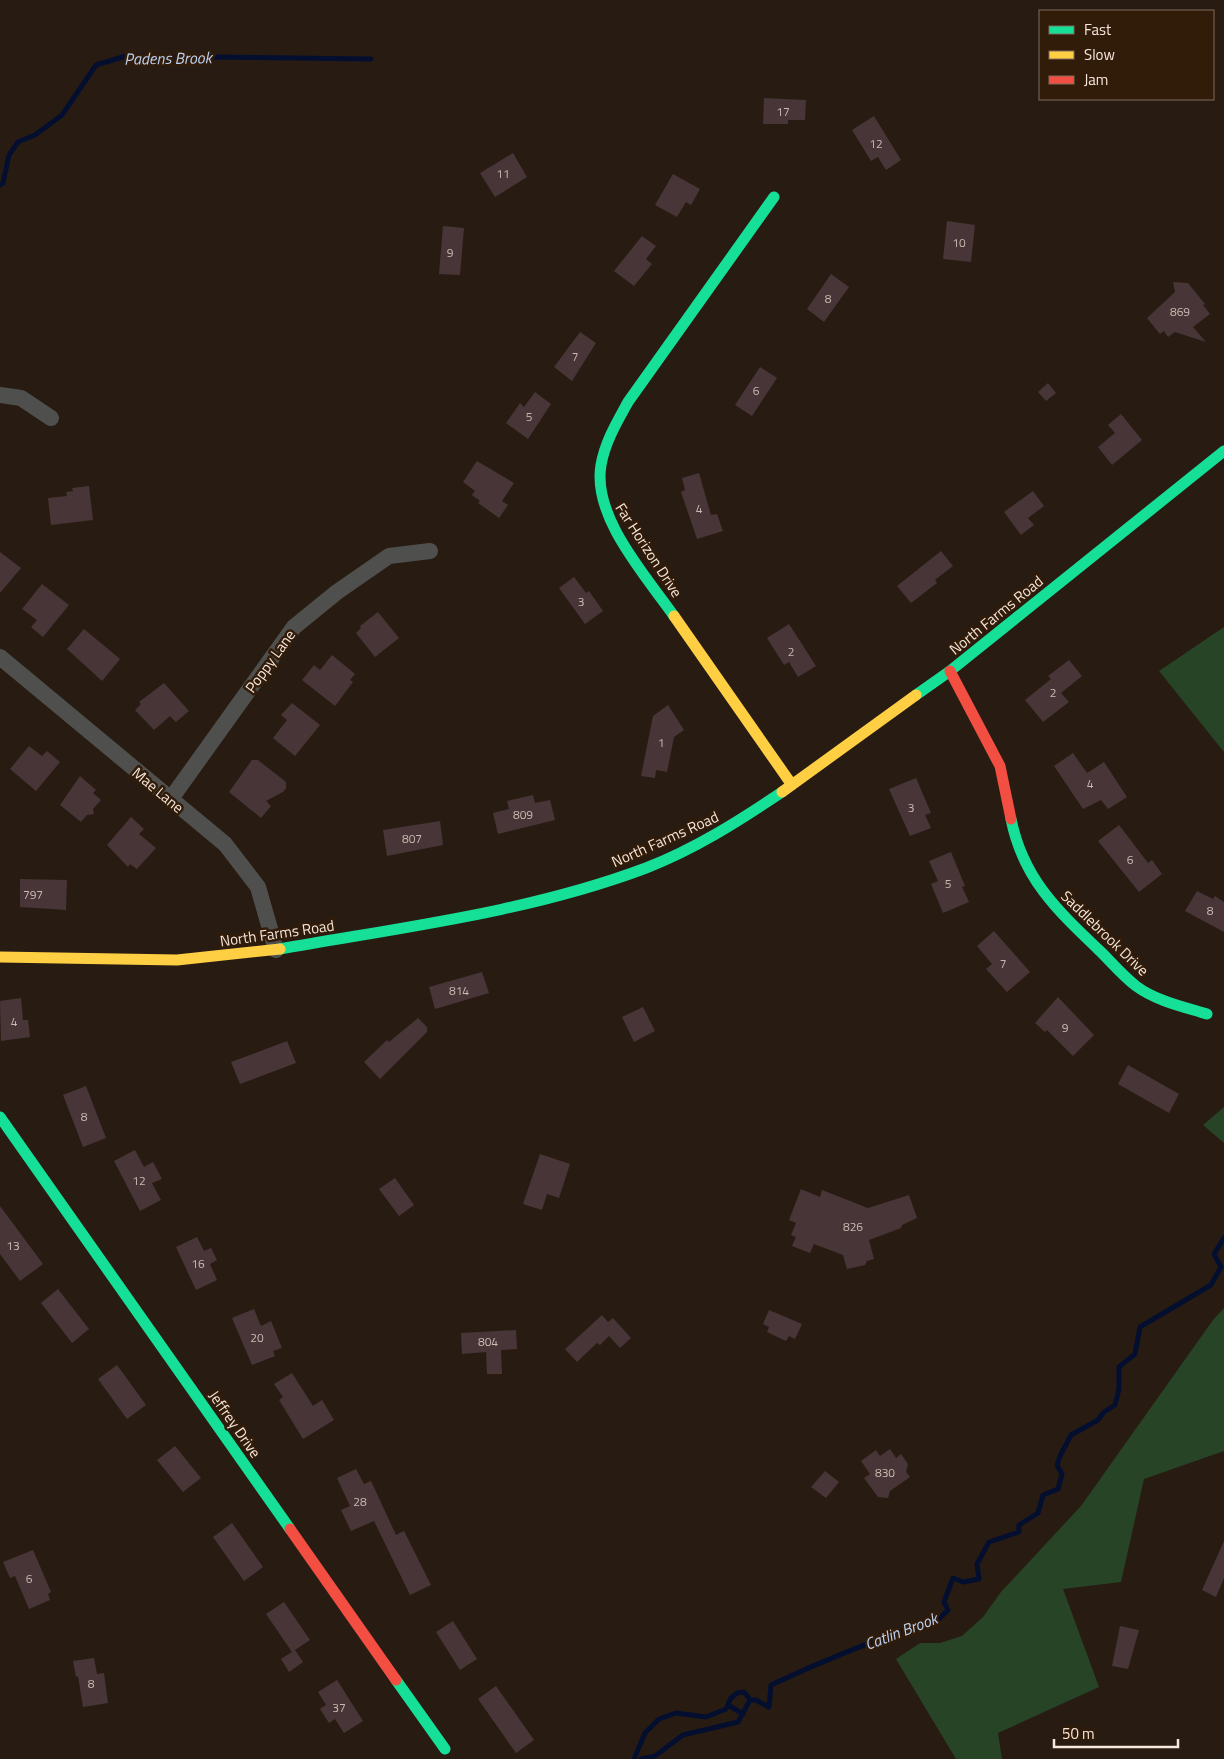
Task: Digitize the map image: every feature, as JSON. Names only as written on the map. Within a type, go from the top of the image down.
[{"type":"street","name":"Far Horizon Drive","points":[[774,197],[628,402],[603,451],[600,482],[605,514],[617,534],[792,785]]},
{"type":"street","points":[[0,395],[21,398],[51,418]]},
{"type":"street","name":"North Farms Road","points":[[0,957],[177,960],[276,950],[529,904],[590,887],[648,867],[725,830],[792,785],[950,671],[1224,451]]},
{"type":"street","name":"Poppy Lane","points":[[170,800],[294,626],[337,592],[390,556],[430,551]]},
{"type":"street","name":"Mae Lane","points":[[0,657],[225,844],[258,888],[276,950]]},
{"type":"street","name":"Saddlebrook Drive","points":[[950,671],[1000,766],[1014,834],[1030,871],[1053,906],[1137,987],[1169,1002],[1207,1014]]},
{"type":"street","name":"Jeffrey Drive","points":[[0,1117],[445,1749]]},
{"type":"green space","points":[[1224,627],[1224,752],[1159,671]]},
{"type":"green space","points":[[1224,1107],[1224,1143],[1203,1125]]},
{"type":"green space","points":[[1224,1308],[1224,1451],[1144,1479],[1121,1582],[1063,1589],[1099,1687],[998,1733],[1002,1759],[956,1759],[896,1659],[920,1643],[940,1643],[962,1636],[983,1617],[1001,1592],[1081,1506],[1213,1320]]},
{"type":"building","points":[[764,98],[806,100],[805,120],[788,120],[788,124],[763,124]]},
{"type":"building","points":[[874,116],[901,160],[886,170],[878,157],[871,161],[852,130]]},
{"type":"building","points":[[513,153],[527,177],[495,197],[480,173]]},
{"type":"building","points":[[673,174],[700,189],[691,205],[686,202],[677,217],[655,205]]},
{"type":"building","points":[[947,221],[975,225],[971,262],[943,259]]},
{"type":"building","points":[[443,226],[464,228],[460,275],[439,274]]},
{"type":"building","points":[[642,236],[656,246],[646,259],[652,264],[634,286],[614,271]]},
{"type":"building","points":[[831,274],[849,287],[824,322],[807,309]]},
{"type":"building","points":[[1173,282],[1188,283],[1205,304],[1203,305],[1210,314],[1193,327],[1206,342],[1175,332],[1168,337],[1164,331],[1160,334],[1147,318],[1175,292]]},
{"type":"building","points":[[580,332],[596,343],[572,381],[554,367]]},
{"type":"building","points":[[760,367],[777,378],[752,416],[735,405]]},
{"type":"building","points":[[1048,383],[1056,393],[1046,401],[1038,392]]},
{"type":"building","points":[[535,392],[551,404],[528,439],[506,423],[520,403],[524,407]]},
{"type":"building","points":[[1121,414],[1142,440],[1112,465],[1098,447],[1115,433],[1108,425]]},
{"type":"building","points":[[477,461],[514,483],[502,501],[508,505],[499,518],[478,503],[480,501],[472,495],[475,491],[463,482]]},
{"type":"building","points":[[699,473],[711,515],[717,514],[723,531],[697,539],[681,492],[685,490],[682,478]]},
{"type":"building","points":[[89,486],[93,520],[51,525],[48,498],[67,496],[66,492],[73,491],[72,488]]},
{"type":"building","points":[[1033,491],[1044,506],[1028,518],[1034,525],[1021,535],[1004,512]]},
{"type":"building","points":[[941,551],[953,566],[935,580],[937,583],[911,603],[897,586]]},
{"type":"building","points":[[0,552],[21,568],[0,593]]},
{"type":"building","points":[[574,577],[586,593],[589,591],[603,611],[585,624],[559,588]]},
{"type":"building","points":[[42,584],[69,605],[43,637],[31,627],[37,620],[22,609]]},
{"type":"building","points":[[378,612],[399,638],[375,657],[356,633],[361,628],[360,626]]},
{"type":"building","points":[[789,624],[816,666],[798,677],[789,662],[784,665],[767,638]]},
{"type":"building","points":[[84,629],[120,659],[102,681],[67,649]]},
{"type":"building","points":[[332,655],[355,674],[350,680],[353,682],[335,706],[302,680],[314,665],[320,670]]},
{"type":"building","points":[[1069,660],[1082,676],[1061,693],[1069,702],[1043,722],[1025,700],[1051,679],[1048,676]]},
{"type":"building","points":[[164,683],[189,711],[176,722],[170,716],[154,730],[135,710],[141,704],[139,702]]},
{"type":"building","points":[[292,703],[320,725],[295,756],[273,738],[287,720],[281,715]]},
{"type":"building","points":[[668,705],[684,730],[674,737],[667,772],[656,770],[655,778],[641,776],[653,716]]},
{"type":"building","points":[[29,746],[42,756],[47,751],[60,762],[36,791],[10,769]]},
{"type":"building","points":[[1073,753],[1087,773],[1104,762],[1127,797],[1108,809],[1101,800],[1083,809],[1054,766]]},
{"type":"building","points":[[252,760],[258,760],[286,782],[286,788],[283,792],[266,801],[271,806],[261,818],[229,792]]},
{"type":"building","points":[[80,776],[96,790],[93,793],[101,800],[93,809],[94,814],[87,815],[81,822],[60,805]]},
{"type":"building","points":[[916,778],[931,813],[925,815],[931,828],[910,836],[889,789]]},
{"type":"building","points":[[533,795],[535,803],[550,800],[555,820],[498,834],[493,813],[509,809],[507,801]]},
{"type":"building","points":[[131,817],[144,829],[139,834],[156,848],[137,869],[130,864],[128,867],[107,845]]},
{"type":"building","points":[[440,821],[443,845],[387,856],[383,830]]},
{"type":"building","points":[[1119,825],[1148,863],[1152,860],[1162,874],[1139,892],[1098,841]]},
{"type":"building","points":[[951,852],[965,886],[962,887],[969,902],[943,913],[931,884],[938,881],[929,861]]},
{"type":"building","points":[[20,879],[67,880],[66,910],[20,907]]},
{"type":"building","points":[[1197,891],[1213,899],[1215,896],[1224,902],[1224,932],[1185,911]]},
{"type":"building","points":[[994,931],[1030,972],[1007,992],[986,969],[992,964],[977,946]]},
{"type":"building","points":[[482,972],[489,993],[435,1009],[429,987]]},
{"type":"building","points":[[1058,997],[1094,1035],[1073,1056],[1047,1030],[1045,1032],[1035,1023]]},
{"type":"building","points":[[21,998],[23,1020],[28,1020],[30,1037],[1,1041],[0,1001]]},
{"type":"building","points":[[643,1007],[655,1031],[634,1042],[622,1017]]},
{"type":"building","points":[[418,1018],[427,1027],[427,1032],[380,1079],[364,1062],[387,1040],[389,1042]]},
{"type":"building","points":[[287,1041],[296,1063],[240,1084],[231,1062]]},
{"type":"building","points":[[1128,1065],[1179,1094],[1169,1113],[1118,1084]]},
{"type":"building","points":[[86,1086],[106,1138],[83,1147],[63,1095]]},
{"type":"building","points":[[135,1150],[144,1167],[153,1162],[162,1179],[152,1183],[161,1200],[140,1211],[114,1161]]},
{"type":"building","points":[[540,1154],[570,1164],[559,1198],[547,1194],[542,1210],[523,1204]]},
{"type":"building","points":[[395,1178],[414,1205],[399,1216],[379,1189]]},
{"type":"building","points":[[801,1189],[820,1197],[822,1190],[868,1208],[909,1195],[917,1218],[902,1225],[901,1228],[869,1240],[874,1259],[867,1261],[865,1265],[847,1269],[843,1255],[814,1244],[810,1253],[792,1246],[796,1237],[791,1235],[796,1223],[789,1220]]},
{"type":"building","points":[[0,1206],[43,1264],[20,1281],[0,1254]]},
{"type":"building","points":[[197,1237],[204,1251],[211,1248],[217,1260],[210,1264],[217,1280],[196,1290],[176,1247]]},
{"type":"building","points":[[58,1289],[89,1329],[72,1343],[41,1303]]},
{"type":"building","points":[[254,1309],[261,1326],[271,1321],[282,1348],[273,1351],[275,1356],[252,1365],[232,1318]]},
{"type":"building","points":[[769,1310],[802,1324],[795,1339],[789,1336],[786,1341],[767,1332],[769,1327],[763,1324]]},
{"type":"building","points":[[602,1315],[608,1322],[613,1318],[631,1338],[620,1348],[609,1336],[600,1345],[597,1343],[577,1362],[565,1349]]},
{"type":"building","points":[[516,1330],[517,1349],[501,1350],[502,1374],[487,1374],[486,1352],[462,1354],[461,1333]]},
{"type":"building","points":[[117,1365],[146,1405],[127,1419],[98,1379]]},
{"type":"building","points":[[292,1373],[313,1406],[322,1400],[334,1420],[303,1439],[279,1400],[283,1397],[274,1384]]},
{"type":"building","points":[[175,1446],[201,1478],[183,1492],[157,1460]]},
{"type":"building","points":[[890,1449],[896,1458],[901,1454],[908,1464],[906,1472],[910,1477],[890,1491],[888,1498],[878,1497],[864,1478],[870,1474],[861,1461],[876,1450],[880,1456]]},
{"type":"building","points":[[356,1469],[364,1484],[371,1481],[396,1535],[404,1531],[431,1585],[410,1595],[374,1521],[351,1531],[341,1510],[350,1506],[337,1478]]},
{"type":"building","points":[[825,1471],[839,1482],[826,1498],[811,1487]]},
{"type":"building","points":[[232,1523],[263,1567],[244,1581],[213,1537]]},
{"type":"building","points":[[1224,1541],[1224,1578],[1216,1597],[1202,1590]]},
{"type":"building","points":[[33,1550],[51,1592],[48,1594],[50,1600],[29,1609],[15,1576],[10,1578],[3,1562]]},
{"type":"building","points":[[284,1602],[310,1640],[292,1652],[266,1614]]},
{"type":"building","points":[[453,1621],[477,1659],[460,1670],[436,1632]]},
{"type":"building","points":[[1120,1626],[1139,1630],[1128,1669],[1112,1666]]},
{"type":"building","points":[[295,1650],[303,1662],[289,1672],[281,1659]]},
{"type":"building","points":[[94,1658],[97,1674],[104,1673],[108,1703],[83,1707],[78,1676],[76,1677],[73,1661]]},
{"type":"building","points":[[337,1680],[363,1721],[344,1733],[335,1719],[329,1723],[320,1709],[326,1705],[318,1692]]},
{"type":"building","points":[[496,1686],[534,1740],[516,1753],[478,1699]]},
{"type":"waterway","name":"Padens Brook","points":[[0,185],[3,183],[9,155],[18,142],[35,135],[62,115],[96,65],[126,56],[371,59]]},
{"type":"waterway","name":"Catlin Brook","points":[[641,1759],[655,1756],[683,1735],[738,1722],[750,1700],[756,1700],[769,1707],[771,1685],[854,1649],[940,1618],[948,1610],[944,1602],[953,1578],[963,1582],[979,1579],[977,1564],[989,1542],[1019,1532],[1019,1525],[1038,1513],[1043,1495],[1058,1489],[1062,1474],[1057,1465],[1060,1456],[1071,1435],[1098,1420],[1104,1412],[1115,1405],[1119,1389],[1119,1367],[1135,1354],[1140,1327],[1211,1285],[1221,1267],[1214,1254],[1224,1238]]},
{"type":"waterway","points":[[634,1759],[645,1733],[659,1719],[676,1713],[706,1717],[726,1709],[731,1698],[737,1693],[744,1692],[750,1700]]},
{"type":"waterway","points":[[728,1705],[743,1714]]},
{"type":"traffic: fast","points":[[674,616],[636,564],[613,525],[600,485],[601,465],[605,448],[628,402],[774,197]]},
{"type":"traffic: fast","points":[[916,695],[950,671],[1224,451]]},
{"type":"traffic: fast","points":[[280,949],[465,917],[557,896],[602,883],[646,868],[682,852],[733,824],[782,792]]},
{"type":"traffic: fast","points":[[1011,819],[1024,859],[1044,893],[1122,974],[1152,996],[1207,1014]]},
{"type":"traffic: fast","points":[[0,1117],[290,1529]]},
{"type":"traffic: fast","points":[[396,1680],[445,1749]]},
{"type":"traffic: slow","points":[[674,616],[792,785]]},
{"type":"traffic: slow","points":[[782,792],[916,695]]},
{"type":"traffic: slow","points":[[0,957],[177,960],[280,949]]},
{"type":"traffic: jam","points":[[950,671],[1000,766],[1011,819]]},
{"type":"traffic: jam","points":[[290,1529],[396,1680]]}]
